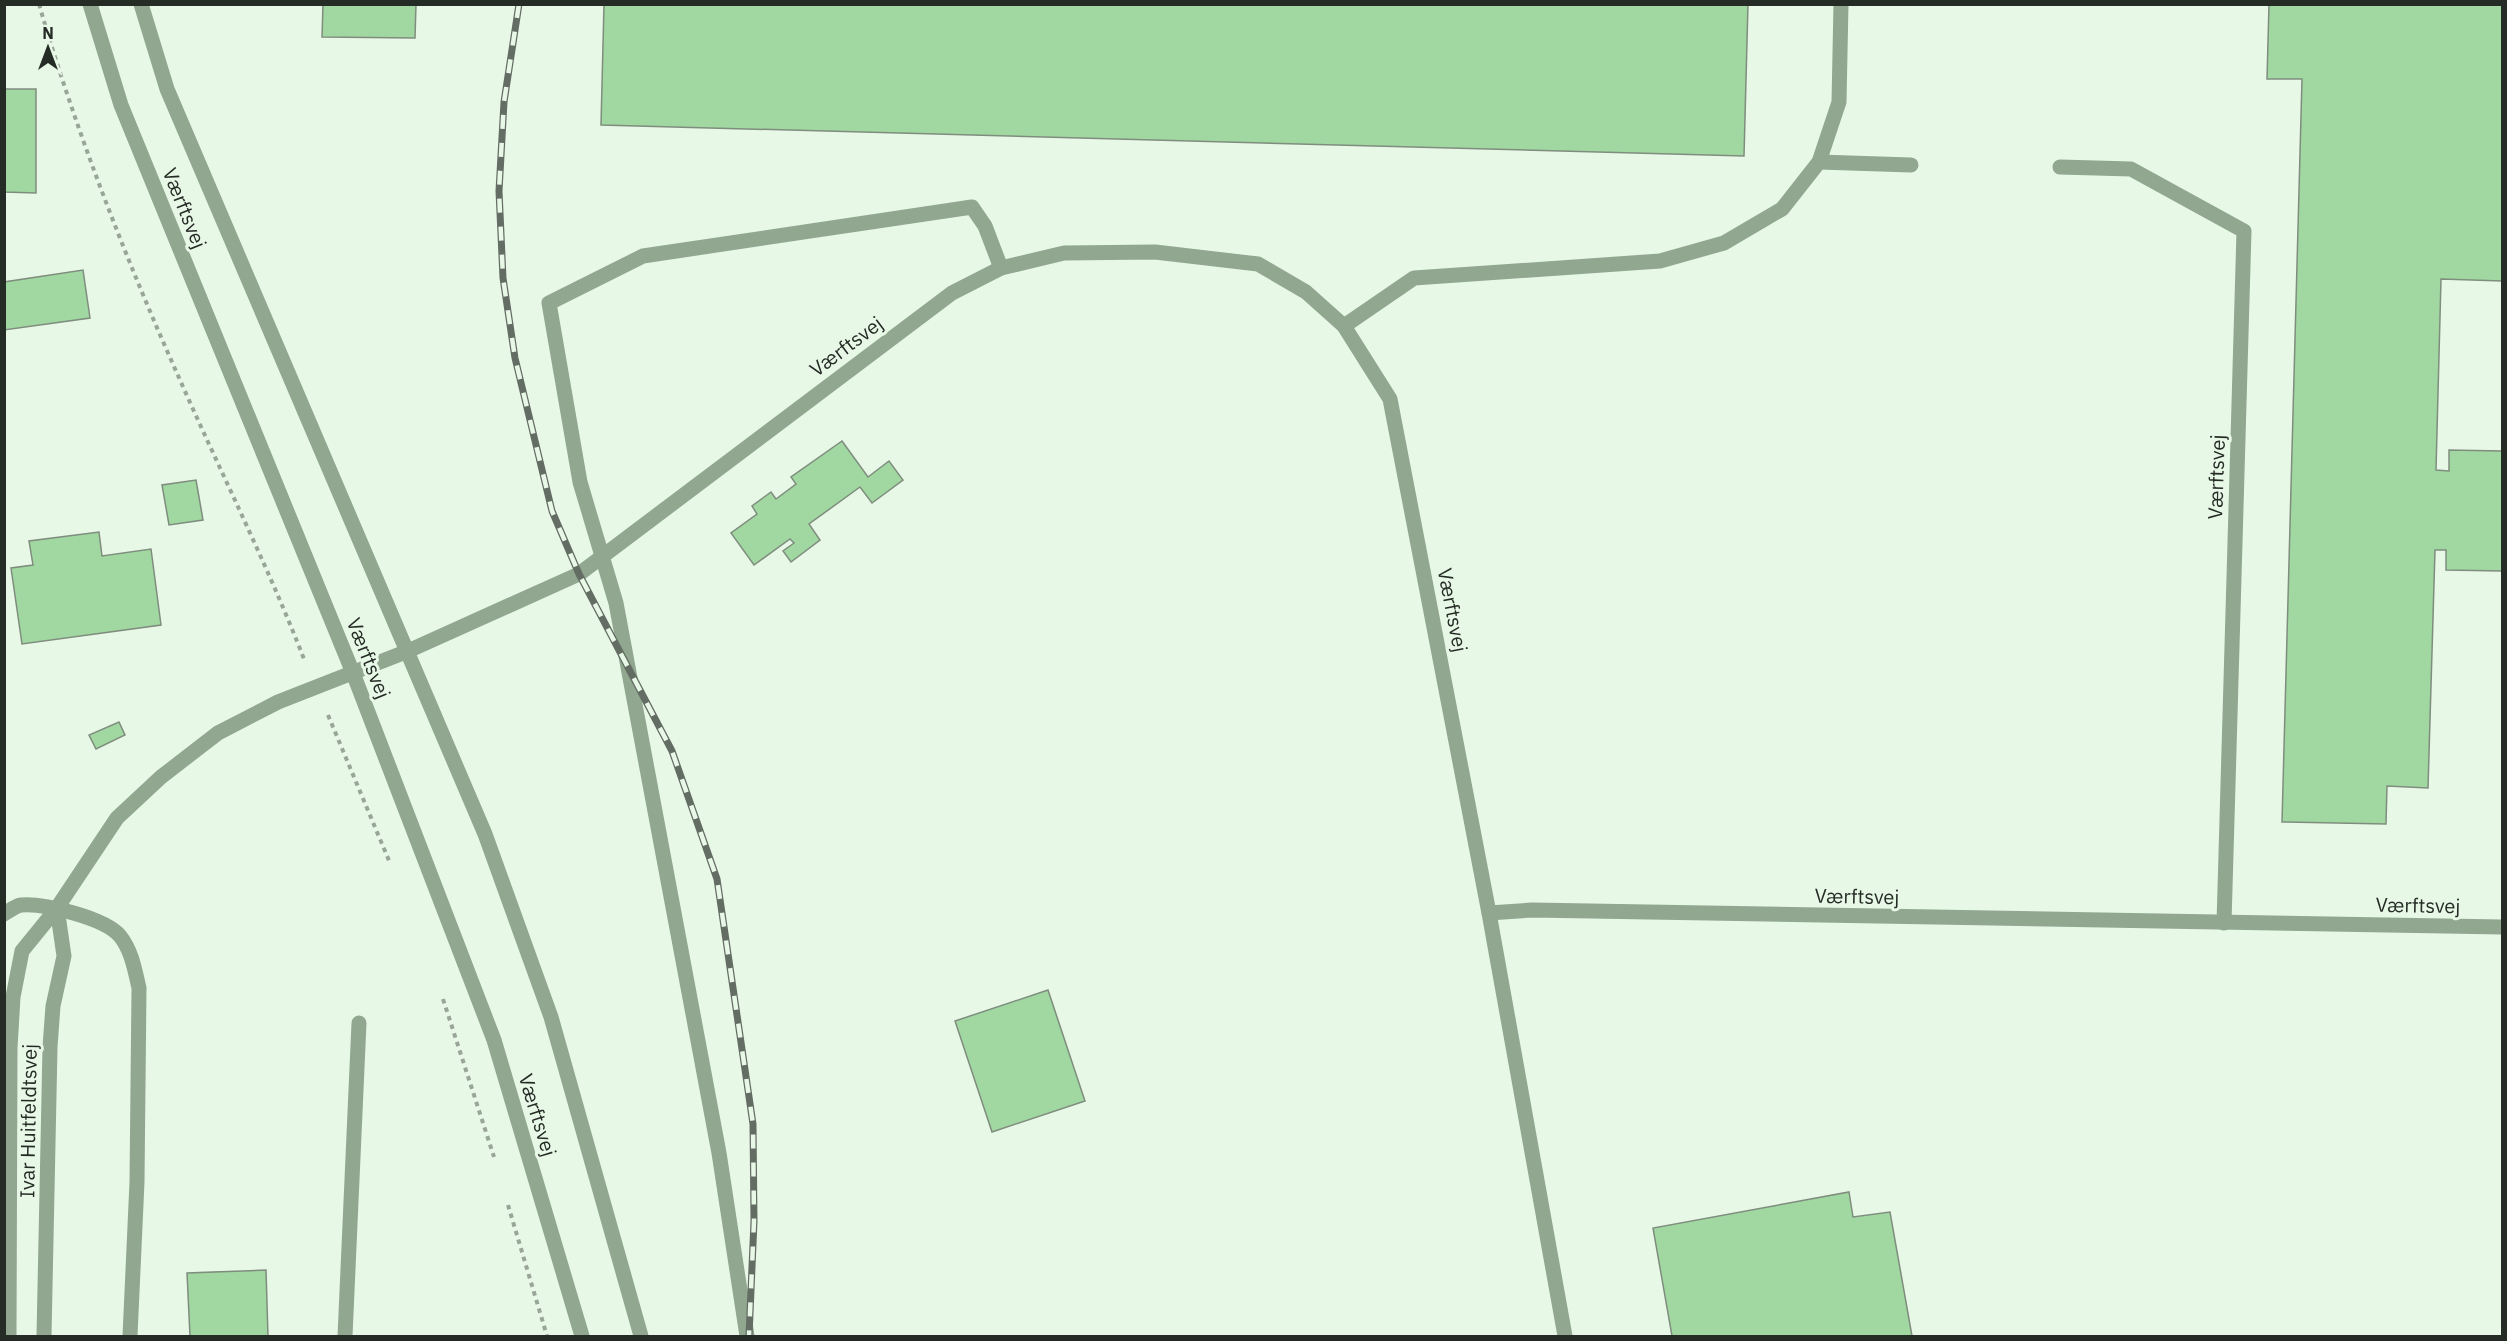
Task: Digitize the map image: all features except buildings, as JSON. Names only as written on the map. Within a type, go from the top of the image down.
[{"type":"street","name":"Værftsvej","points":[[90,4],[121,105],[353,673],[494,1041],[582,1336]]},
{"type":"street","name":"Værftsvej","points":[[141,4],[167,89],[485,834],[551,1017],[641,1336]]},
{"type":"street","points":[[1344,326],[1414,278],[1660,261],[1724,243],[1782,209],[1819,162],[1839,102],[1840,4]]},
{"type":"street","points":[[1819,162],[1911,165]]},
{"type":"street","name":"Værftsvej","points":[[2060,167],[2132,169],[2244,231],[2224,923]]},
{"type":"street","points":[[747,1336],[715,1130],[616,603],[580,482],[549,303],[643,256],[972,207],[985,226],[1001,268]]},
{"type":"street","name":"Værftsvej","points":[[408,651],[579,574],[601,555],[952,293],[1001,268],[1064,253],[1155,252],[1258,264],[1306,292],[1344,326],[1390,399],[1489,913],[1565,1336]]},
{"type":"street","name":"Ivar Huitfeldtsvej","points":[[9,1336],[9,1101],[13,997],[22,951],[57,908],[117,818],[161,777],[218,733],[278,702],[408,651]]},
{"type":"street","points":[[4,914],[19,905],[57,908],[108,927],[119,935],[132,961],[139,988],[137,1182],[130,1336]]},
{"type":"street","name":"Ivar Huitfeldtsvej","points":[[44,1336],[50,1047],[53,1006],[64,956],[57,908]]},
{"type":"street","name":"Værftsvej","points":[[1489,913],[1532,910],[2502,927]]},
{"type":"street","points":[[345,1336],[359,1023]]},
{"type":"path","points":[[39,4],[100,184],[174,368],[284,608],[394,872]]},
{"type":"path","points":[[440,990],[495,1159]]},
{"type":"path","points":[[508,1203],[547,1336]]},
{"type":"railway","points":[[519,4],[504,102],[499,191],[503,278],[515,358],[552,511],[579,574],[672,751],[717,879],[753,1124],[754,1221],[749,1336]]}]
